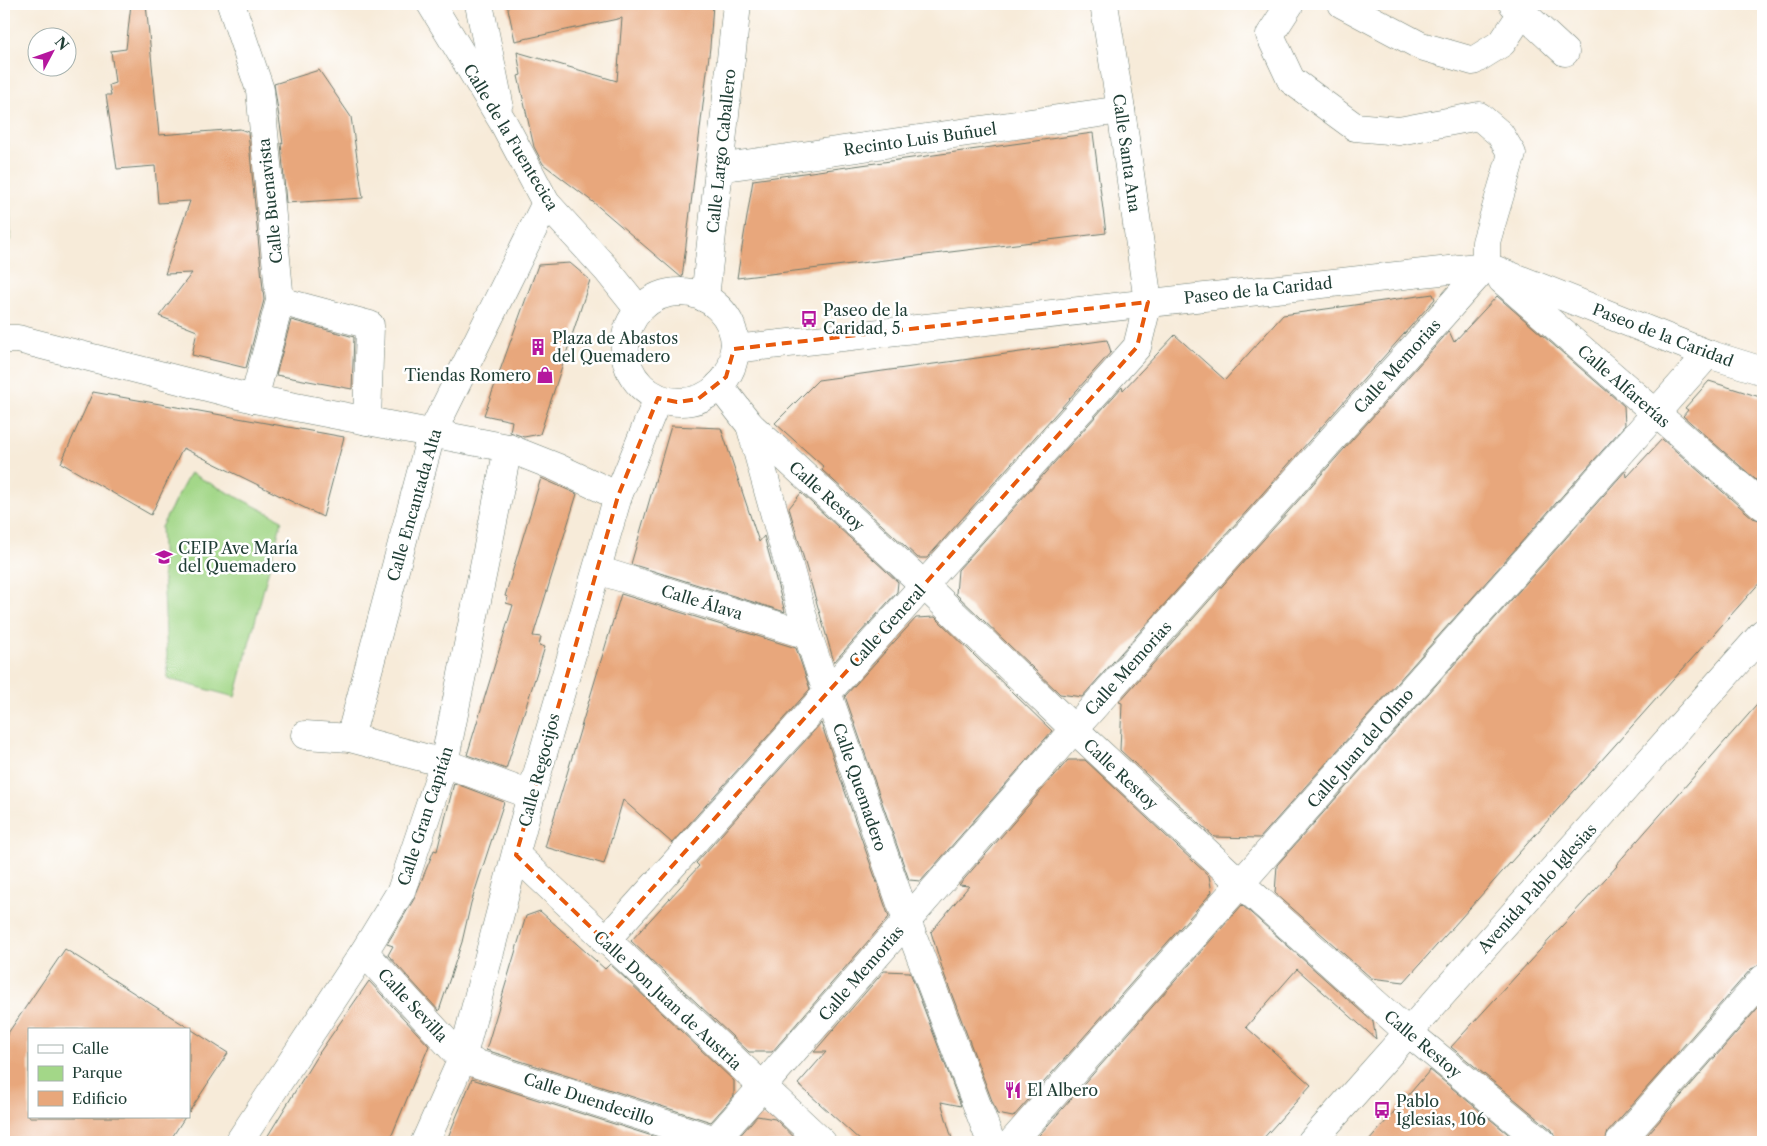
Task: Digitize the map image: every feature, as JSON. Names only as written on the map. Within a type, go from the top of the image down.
[{"type":"street","name":"Calle Buenavista","points":[[231,4],[260,90],[280,301],[254,399]]},
{"type":"street","name":"Calle de la Fuentecica","points":[[431,4],[503,122],[546,203],[607,270],[639,310]]},
{"type":"street","points":[[478,4],[503,122]]},
{"type":"street","name":"Calle Largo Caballero","points":[[705,298],[737,4]]},
{"type":"street","name":"Calle Santa Ana","points":[[1104,4],[1148,302]]},
{"type":"street","points":[[1290,4],[1270,35],[1291,80],[1355,127],[1399,131],[1479,116],[1500,134],[1512,154],[1486,242],[1486,266]]},
{"type":"street","points":[[1342,4],[1421,46],[1473,61],[1502,43],[1518,9],[1565,52]]},
{"type":"street","name":"Recinto Luis Buñuel","points":[[718,168],[1121,110]]},
{"type":"street","name":"Calle Encantada Alta","points":[[350,738],[431,435],[546,203]]},
{"type":"street","name":"Paseo de la Caridad","points":[[734,349],[1486,266],[1708,354],[1763,371]]},
{"type":"street","name":"Calle Alfarerías","points":[[1486,266],[1763,506]]},
{"type":"street","name":"Calle Memorias","points":[[715,1141],[1074,729],[1486,266]]},
{"type":"street","points":[[668,293],[693,294],[705,298],[720,310],[728,321],[734,339],[731,368],[719,385],[698,399],[677,402],[658,398],[638,384],[629,368],[624,348],[631,320],[639,310],[657,297],[668,293]]},
{"type":"street","points":[[280,301],[370,325],[367,421]]},
{"type":"street","name":"Calle General","points":[[606,941],[1136,347],[1148,302]]},
{"type":"street","points":[[4,339],[18,338],[254,399],[431,435],[508,448],[556,467],[618,496]]},
{"type":"street","name":"Calle Juan del Olmo","points":[[1012,1142],[1708,354]]},
{"type":"street","name":"Calle Restoy","points":[[719,385],[750,426],[924,585],[1074,729],[1240,883],[1409,1032],[1542,1142]]},
{"type":"street","name":"Calle Regocijos","points":[[425,1142],[462,1059],[531,795],[596,570],[618,496],[658,398]]},
{"type":"street","name":"Calle Quemadero","points":[[750,426],[808,635],[827,692],[906,921],[991,1142]]},
{"type":"street","name":"Calle Gran Capitán","points":[[239,1142],[402,891],[444,762],[508,448]]},
{"type":"street","name":"Calle Álava","points":[[596,570],[808,635]]},
{"type":"street","name":"Avenida Pablo Iglesias","points":[[1311,1142],[1763,633]]},
{"type":"street","points":[[305,735],[350,738],[444,762],[531,795]]},
{"type":"street","name":"Calle Don Juan de Austria","points":[[516,855],[761,1088],[822,1142]]},
{"type":"street","name":"Calle Sevilla","points":[[364,952],[462,1059]]},
{"type":"street","points":[[1620,1142],[1763,979]]},
{"type":"street","name":"Calle Duendecillo","points":[[462,1059],[715,1141]]},
{"type":"highlighted area","points":[[1148,302],[1137,347],[605,941],[516,855],[618,496],[658,398],[677,402],[698,399],[726,377],[734,349]]},
{"type":"green space","points":[[4,80],[11,240],[4,240]]},
{"type":"green space","points":[[190,473],[282,520],[235,697],[168,679],[161,527]]},
{"type":"building","points":[[131,4],[146,4],[159,135],[240,129],[248,132],[264,300],[246,368],[192,355],[197,331],[159,316],[192,273],[165,274],[190,201],[158,203],[155,166],[117,169],[106,95],[111,95],[109,85],[115,83],[111,51],[126,49]]},
{"type":"building","points":[[507,4],[713,4],[710,47],[682,278],[593,202],[543,164],[534,147],[518,76],[521,75],[517,52],[617,81],[622,18],[515,41]]},
{"type":"building","points":[[319,70],[351,117],[363,198],[286,203],[281,143],[283,144],[274,84]]},
{"type":"building","points":[[1093,133],[1106,233],[737,278],[753,180]]},
{"type":"building","name":"Plaza de Abastos del Quemadero","points":[[570,263],[590,280],[540,434],[524,437],[510,432],[512,421],[484,415],[538,265]]},
{"type":"building","points":[[1433,294],[1435,299],[1082,697],[1060,694],[956,594],[958,570],[1122,387],[1123,390],[1175,335],[1225,380],[1283,315]]},
{"type":"building","points":[[1497,296],[1624,406],[1625,425],[1260,838],[1214,837],[1120,750],[1122,703],[1119,702],[1449,331],[1454,342]]},
{"type":"building","points":[[291,320],[354,337],[352,389],[276,375]]},
{"type":"building","points":[[1107,340],[1111,352],[927,558],[918,558],[822,470],[824,467],[775,423],[818,380]]},
{"type":"building","points":[[1709,381],[1763,398],[1763,486],[1683,416],[1688,410],[1685,408]]},
{"type":"building","points":[[93,392],[344,437],[323,517],[183,448],[151,515],[61,463]]},
{"type":"building","points":[[671,426],[721,428],[759,542],[764,536],[785,612],[631,564]]},
{"type":"building","points":[[1662,439],[1753,518],[1763,521],[1763,579],[1404,982],[1371,978],[1275,893],[1277,865],[1626,470],[1627,477]]},
{"type":"building","points":[[541,478],[577,494],[533,636],[541,637],[539,645],[545,647],[506,769],[467,755],[513,605],[506,603],[508,597],[505,596]]},
{"type":"building","points":[[801,493],[898,582],[897,592],[834,662],[789,508]]},
{"type":"building","points":[[621,594],[796,648],[810,689],[672,843],[623,800],[604,864],[545,847]]},
{"type":"building","points":[[935,617],[1052,731],[921,881],[909,880],[845,696],[916,618]]},
{"type":"building","points":[[1763,698],[1763,964],[1751,969],[1608,1132],[1605,1142],[1557,1142],[1552,1130],[1451,1047],[1617,866]]},
{"type":"building","points":[[821,723],[889,917],[772,1052],[749,1052],[631,941],[699,866],[696,863]]},
{"type":"building","points":[[1068,760],[1085,760],[1209,876],[1212,892],[1013,1117],[997,1114],[944,974],[931,932],[969,886],[959,885]]},
{"type":"building","points":[[454,783],[504,802],[471,903],[462,942],[439,1011],[388,955],[393,946],[387,944],[414,899],[434,850],[437,851]]},
{"type":"building","points":[[1242,905],[1373,1022],[1376,1039],[1297,969],[1246,1027],[1311,1085],[1260,1142],[1033,1142]]},
{"type":"building","points":[[540,911],[605,969],[610,964],[734,1081],[734,1096],[711,1122],[486,1050],[526,916]]},
{"type":"building","points":[[65,949],[189,1028],[28,1028],[28,1118],[184,1118],[169,1142],[4,1142],[4,1039]]},
{"type":"building","points":[[884,971],[910,972],[961,1106],[941,1102],[953,1142],[862,1142],[798,1084],[826,1052],[814,1052]]},
{"type":"building","points":[[369,981],[429,1046],[389,1142],[264,1142],[315,1059]]},
{"type":"building","points":[[1763,1002],[1763,1142],[1641,1142]]},
{"type":"building","points":[[190,1029],[228,1053],[190,1110]]},
{"type":"building","points":[[1430,1070],[1518,1142],[1368,1142]]},
{"type":"building","points":[[472,1079],[668,1141],[669,1142],[446,1142]]},
{"type":"building","points":[[757,1116],[775,1119],[799,1142],[745,1142],[737,1139]]},
{"type":"place","name":"Paseo de la Caridad, 5","points":[[809,319]]},
{"type":"place","name":"Plaza de Abastos del Quemadero","points":[[538,347]]},
{"type":"place","name":"Tiendas Romero","points":[[545,375]]},
{"type":"place","name":"CEIP Ave María del Quemadero","points":[[164,557]]},
{"type":"place","name":"El Albero","points":[[1013,1090]]},
{"type":"place","name":"Pablo Iglesias, 106","points":[[1382,1110]]}]
